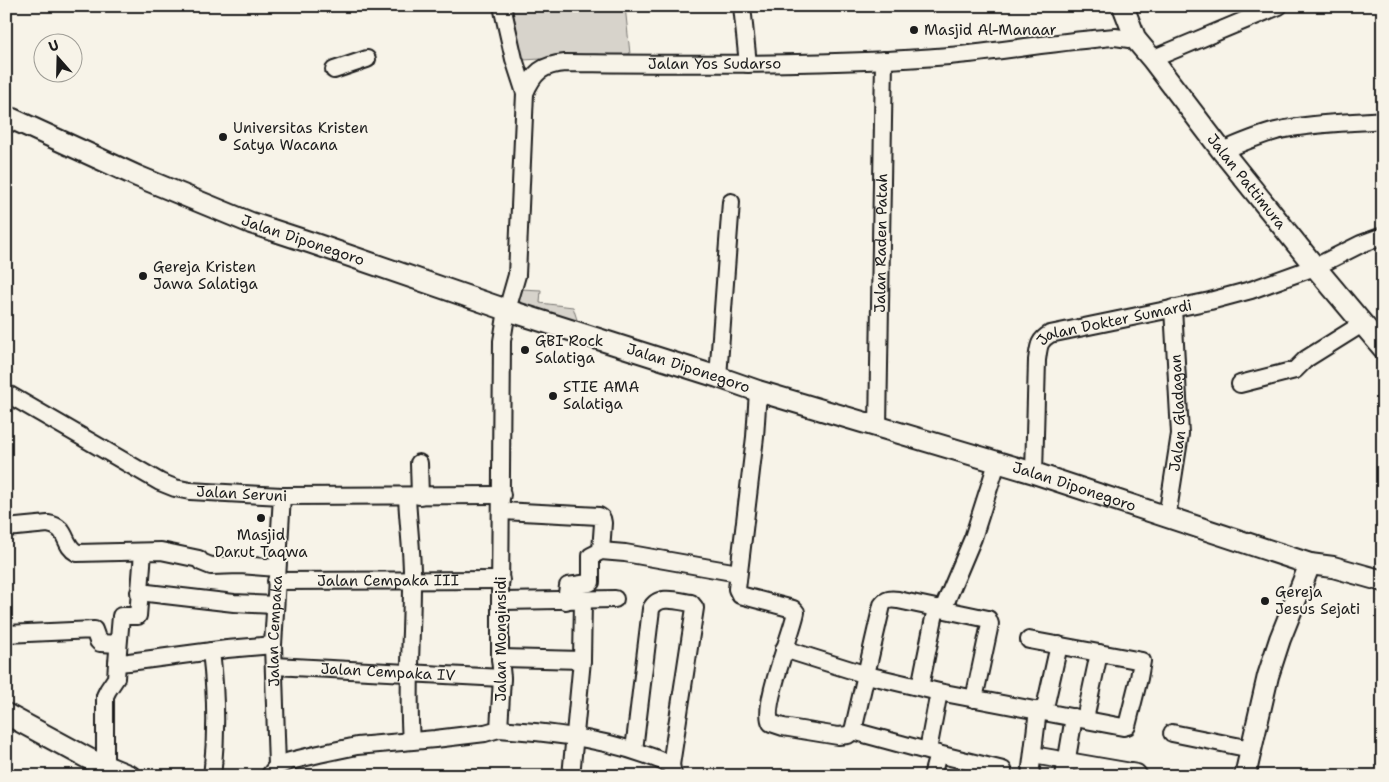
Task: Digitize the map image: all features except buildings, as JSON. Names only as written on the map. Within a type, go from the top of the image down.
[{"type":"main road","name":"Jalan Pattimura","points":[[1123,6],[1136,40],[1315,267],[1383,348]]},
{"type":"main road","name":"Jalan Diponegoro","points":[[6,116],[137,176],[250,224],[758,391],[1034,473],[1310,564],[1383,581]]},
{"type":"main road","points":[[1289,556],[1301,587]]},
{"type":"main road","points":[[1245,776],[1267,681],[1280,639],[1310,564]]},
{"type":"main road","points":[[1301,587],[1333,568]]},
{"type":"main road","points":[[6,714],[91,760],[130,776]]},
{"type":"street","points":[[502,6],[514,58],[525,93]]},
{"type":"street","points":[[742,6],[748,64]]},
{"type":"street","points":[[1152,59],[1279,6]]},
{"type":"street","name":"Jalan Yos Sudarso","points":[[507,310],[517,275],[525,93],[530,80],[544,68],[566,63],[748,64],[884,60],[948,56],[1107,37],[1136,40]]},
{"type":"street","points":[[334,70],[367,59]]},
{"type":"street","name":"Jalan Raden Patah","points":[[878,427],[884,60]]},
{"type":"street","points":[[1222,151],[1275,132],[1296,128],[1383,120]]},
{"type":"street","points":[[718,377],[731,202]]},
{"type":"street","name":"Jalan Dokter Sumardi","points":[[1034,473],[1037,360],[1039,344],[1043,338],[1050,334],[1210,301],[1251,290],[1315,267],[1361,244],[1383,236]]},
{"type":"street","name":"Jalan Gladagan","points":[[1167,517],[1180,434],[1173,308]]},
{"type":"street","name":"Jalan Monginsidi","points":[[500,729],[502,678],[500,601],[502,341],[507,310]]},
{"type":"street","points":[[1240,384],[1295,370],[1306,359],[1362,324]]},
{"type":"street","points":[[758,391],[755,437],[737,589],[740,595],[795,611],[796,615],[784,649],[769,706],[768,718],[771,723],[783,727],[838,736],[848,735],[853,731],[882,605],[885,601],[890,600],[986,618],[990,622],[974,699]]},
{"type":"street","name":"Jalan Seruni","points":[[6,393],[160,482],[175,488],[190,491],[282,496],[414,496],[502,503],[599,516],[602,518],[603,523],[601,551]]},
{"type":"street","points":[[411,741],[409,673],[414,496],[419,463]]},
{"type":"street","points":[[920,687],[939,609],[973,538],[998,463]]},
{"type":"street","name":"Jalan Cempaka","points":[[273,771],[273,645],[282,496]]},
{"type":"street","name":"Jalan Cempaka III","points":[[6,528],[54,525],[60,528],[70,547],[77,553],[161,551],[199,559],[201,562],[211,566],[240,566],[277,574],[412,581],[501,580]]},
{"type":"street","points":[[566,601],[568,586],[591,582],[591,556],[601,551],[625,553],[738,573]]},
{"type":"street","points":[[104,765],[106,696],[116,678],[121,616],[138,616],[143,552]]},
{"type":"street","points":[[139,592],[226,602],[275,605]]},
{"type":"street","points":[[500,601],[615,599]]},
{"type":"street","points":[[570,776],[582,660],[583,600]]},
{"type":"street","points":[[273,771],[290,761],[357,746],[485,733],[500,729],[543,732],[619,745],[634,750],[650,755],[672,770],[696,608],[691,603],[661,600],[653,604],[651,609],[634,750]]},
{"type":"street","points":[[6,634],[94,630],[98,642],[118,644]]},
{"type":"street","points":[[784,649],[867,675],[939,692],[1123,727],[1126,726],[1142,663],[1141,660],[1029,640]]},
{"type":"street","points":[[117,663],[273,645]]},
{"type":"street","points":[[1030,776],[1041,711],[1059,645]]},
{"type":"street","points":[[211,651],[216,719],[212,776]]},
{"type":"street","points":[[1066,768],[1099,653]]},
{"type":"street","points":[[500,658],[582,660]]},
{"type":"street","name":"Jalan Cempaka IV","points":[[274,666],[502,678]]},
{"type":"street","points":[[932,776],[939,692]]},
{"type":"street","points":[[853,731],[1003,770]]},
{"type":"street","points":[[1172,733],[1251,749]]},
{"type":"street","points":[[1033,755],[1066,768],[1137,773],[1139,776]]},
{"type":"shaded area","points":[[512,6],[625,6],[630,54],[523,60]]},
{"type":"shaded area","points":[[521,289],[541,290],[540,303],[573,307],[579,326],[515,306]]},
{"type":"place","name":"Masjid Al-Manaar","points":[[914,30]]},
{"type":"place","name":"Universitas Kristen Satya Wacana","points":[[223,137]]},
{"type":"place","name":"Gereja Kristen Jawa Salatiga","points":[[143,276]]},
{"type":"place","name":"GBI Rock Salatiga","points":[[525,350]]},
{"type":"place","name":"STIE AMA Salatiga","points":[[553,396]]},
{"type":"place","name":"Masjid Darut Taqwa","points":[[261,518]]},
{"type":"place","name":"Gereja Jesus Sejati","points":[[1265,601]]}]
